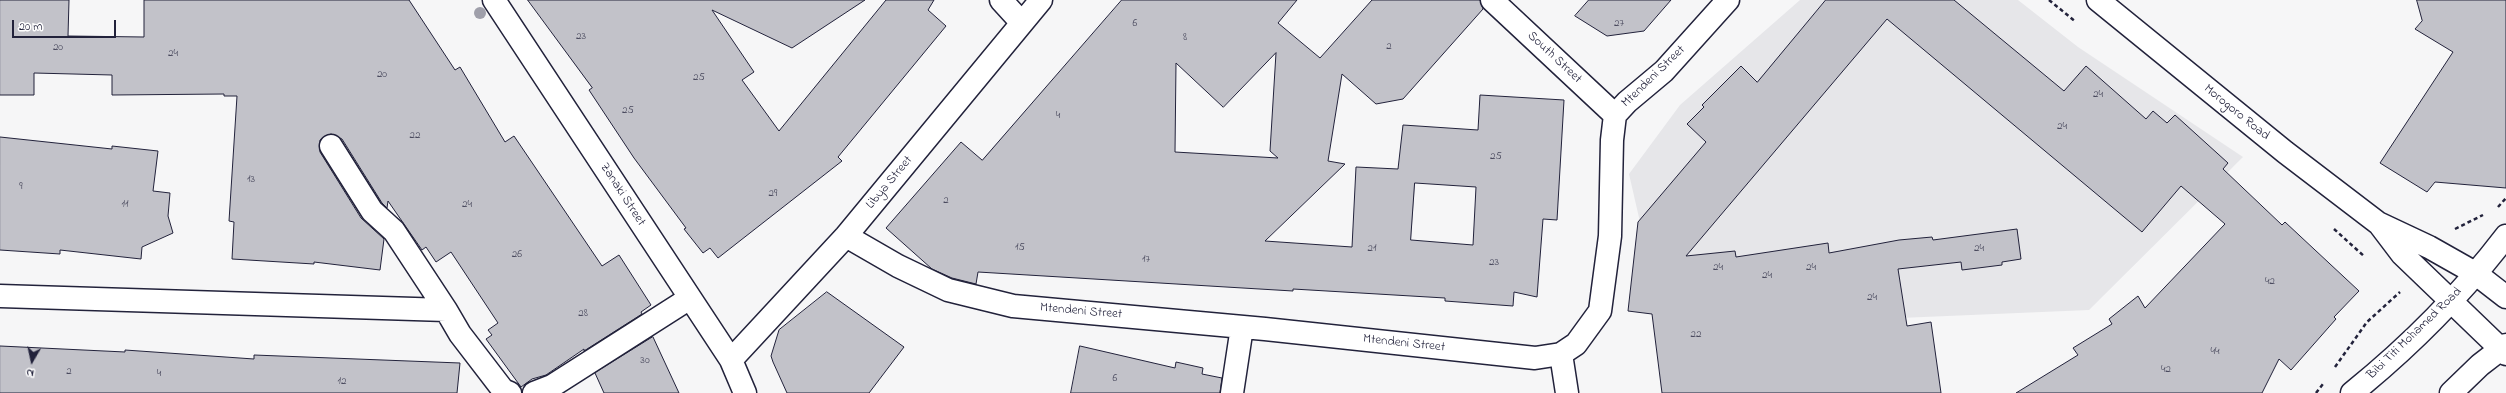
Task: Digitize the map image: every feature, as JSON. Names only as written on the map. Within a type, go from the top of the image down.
[{"type":"main road","name":"Zanaki Street","points":[[494,0],[731,360],[745,393]]},
{"type":"main road","points":[[1001,0],[1022,23]]},
{"type":"main road","name":"Libya Street","points":[[731,360],[846,236],[1041,0]]},
{"type":"main road","name":"South Street","points":[[1492,0],[1615,115]]},
{"type":"main road","name":"Mtendeni Street","points":[[846,236],[898,266],[948,290],[1013,306],[1242,327],[1528,358],[1561,354],[1576,344],[1600,311],[1610,236],[1612,140],[1615,115],[1664,71],[1728,0]]},
{"type":"main road","name":"Morogoro Road","points":[[2098,0],[2285,152],[2378,223],[2429,247],[2475,273],[2506,297]]},
{"type":"main road","points":[[331,146],[372,211],[394,231],[460,334],[502,390],[510,393]]},
{"type":"main road","name":"Morogoro Road","points":[[2378,223],[2402,254],[2451,302],[2504,350]]},
{"type":"main road","name":"Bibi Titi Mohamed Road","points":[[2352,393],[2385,366],[2451,302],[2506,236]]},
{"type":"main road","points":[[0,296],[446,310]]},
{"type":"main road","points":[[534,393],[552,386],[690,298]]},
{"type":"main road","points":[[1232,393],[1242,327]]},
{"type":"main road","points":[[2451,393],[2480,365],[2504,350]]},
{"type":"main road","points":[[1561,354],[1567,393]]},
{"type":"path","points":[[2496,209],[2506,198]]},
{"type":"shaded area","points":[[1800,0],[2018,0],[2078,47],[2243,157],[2089,310],[1900,318],[1721,306],[1640,222],[1629,174],[1680,105]]},
{"type":"building","points":[[0,0],[69,0],[68,36],[144,37],[144,0],[409,0],[455,70],[460,67],[505,142],[514,136],[602,266],[619,255],[651,305],[641,312],[642,314],[584,351],[584,349],[546,375],[532,379],[521,387],[486,339],[492,335],[488,330],[498,323],[451,252],[436,262],[426,247],[422,250],[388,201],[387,208],[382,203],[342,139],[331,134],[320,140],[320,152],[361,218],[384,239],[380,270],[314,262],[314,264],[232,259],[234,222],[229,221],[237,96],[224,96],[224,94],[112,95],[112,75],[34,73],[34,95],[0,95]]},
{"type":"building","points":[[528,0],[865,0],[792,48],[712,10],[754,72],[742,80],[779,131],[886,0],[934,0],[928,10],[946,26],[838,157],[842,161],[718,258],[710,248],[703,253],[684,229],[686,228],[634,158],[589,90],[592,88]]},
{"type":"building","points":[[1122,0],[1297,0],[1278,23],[1320,58],[1372,0],[1480,0],[1483,9],[1403,99],[1376,104],[1342,74],[1328,161],[1345,164],[1265,241],[1352,247],[1356,167],[1398,169],[1403,125],[1478,130],[1480,95],[1564,100],[1557,220],[1543,219],[1537,297],[1514,292],[1513,306],[1445,301],[1445,298],[1293,289],[1293,291],[978,272],[976,284],[952,278],[932,269],[886,228],[961,142],[982,160]],"holes":[[[1276,53],[1270,151],[1278,158],[1175,152],[1176,63],[1223,107]],[[1415,183],[1476,187],[1473,245],[1411,240]]]},
{"type":"building","points":[[1589,0],[1671,0],[1644,31],[1607,36],[1575,16]]},
{"type":"building","points":[[1826,0],[1954,0],[2064,91],[2086,66],[2146,119],[2153,111],[2167,123],[2175,115],[2228,163],[2223,169],[2282,225],[2285,222],[2359,291],[2334,317],[2336,319],[2291,370],[2279,359],[2262,393],[2016,393],[2078,355],[2073,348],[2112,324],[2109,319],[2138,296],[2145,308],[2225,224],[2181,186],[2142,232],[1887,19],[1686,256],[1735,251],[1736,257],[1828,243],[1829,253],[1899,240],[1932,237],[1933,240],[2017,229],[2021,259],[2002,262],[2002,265],[1962,270],[1961,262],[1898,269],[1907,326],[1931,322],[1941,393],[1662,393],[1652,314],[1628,311],[1638,222],[1706,142],[1687,124],[1704,107],[1702,105],[1741,66],[1757,82]]},
{"type":"building","points":[[2417,0],[2506,0],[2506,188],[2435,182],[2427,192],[2380,163],[2453,52],[2415,29],[2422,21]]},
{"type":"building","points":[[0,137],[112,149],[112,146],[158,151],[153,191],[170,193],[168,216],[173,233],[142,247],[141,259],[60,250],[60,254],[0,250]]},
{"type":"building","points":[[827,292],[904,347],[869,393],[787,393],[773,362],[771,356],[779,330]]},
{"type":"building","points":[[653,337],[679,393],[604,393],[595,373]]},
{"type":"building","points":[[0,346],[125,352],[125,350],[254,359],[254,355],[460,363],[457,393],[0,393]]},
{"type":"building","points":[[1080,346],[1175,368],[1176,362],[1203,368],[1202,374],[1222,378],[1220,393],[1071,393]]}]
